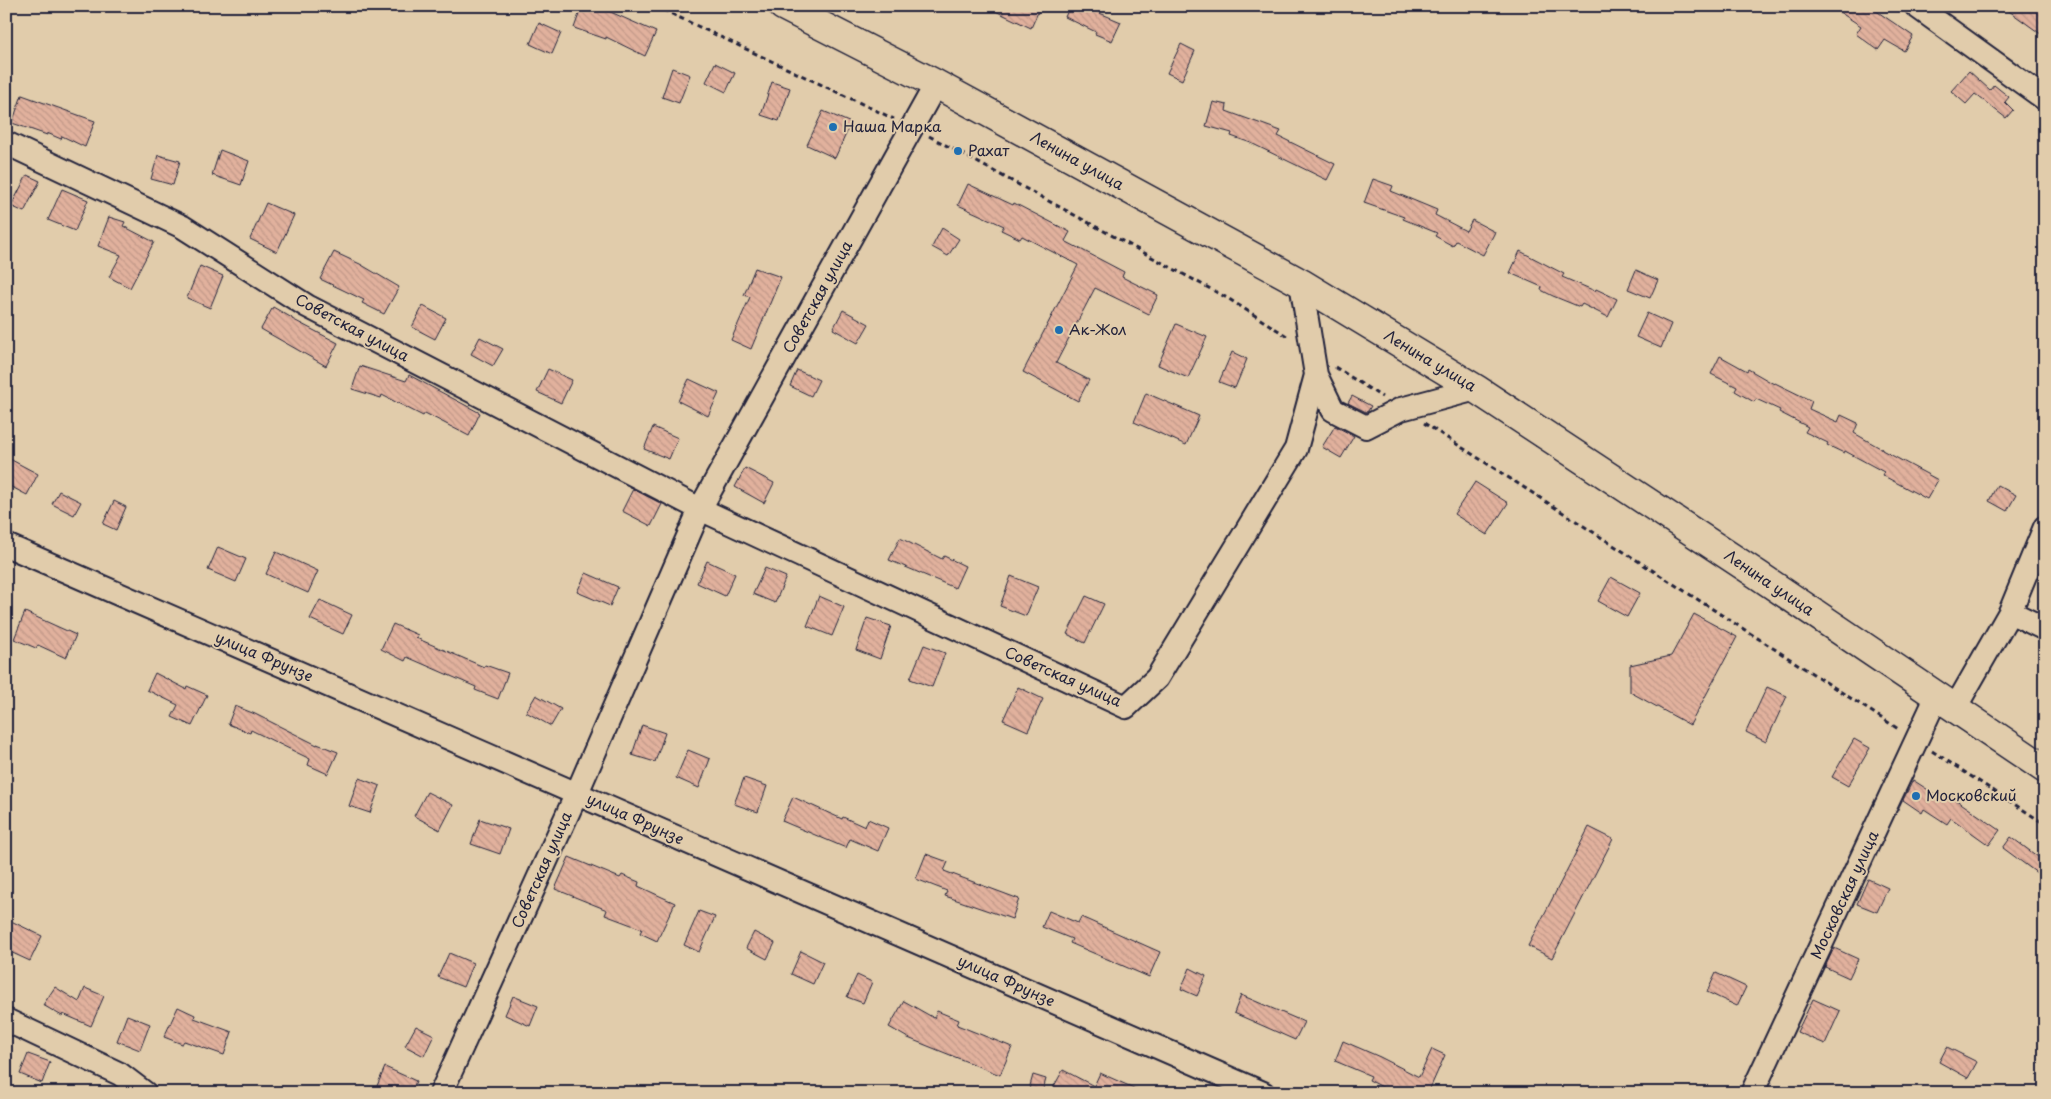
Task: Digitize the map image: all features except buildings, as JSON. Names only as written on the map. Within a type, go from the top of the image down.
[{"type":"main road","name":"Ленина улица","points":[[783,6],[936,84],[1301,283],[1476,389],[2042,765]]},
{"type":"street","points":[[1916,6],[2045,99]]},
{"type":"street","name":"Советская улица","points":[[441,1093],[577,793],[700,509],[936,84]]},
{"type":"street","name":"Советская улица","points":[[6,143],[183,227],[307,306],[700,509],[1126,707],[1157,678],[1296,449],[1316,375],[1301,283]]},
{"type":"street","points":[[1316,375],[1334,410],[1366,427],[1401,409],[1476,389]]},
{"type":"street","name":"Московская улица","points":[[1752,1093],[1916,741],[2010,612],[2045,527]]},
{"type":"street","name":"улица Фрунзе","points":[[6,545],[1264,1093]]},
{"type":"street","points":[[2010,612],[2045,629]]},
{"type":"street","points":[[6,1020],[120,1074],[145,1093]]},
{"type":"path","points":[[655,6],[913,128],[1228,299],[1694,596],[2045,824]]},
{"type":"place","name":"Наша Марка","points":[[833,127]]},
{"type":"place","name":"Рахат","points":[[958,151]]},
{"type":"place","name":"Ак-Жол","points":[[1059,330]]},
{"type":"place","name":"Московский","points":[[1916,796]]}]
